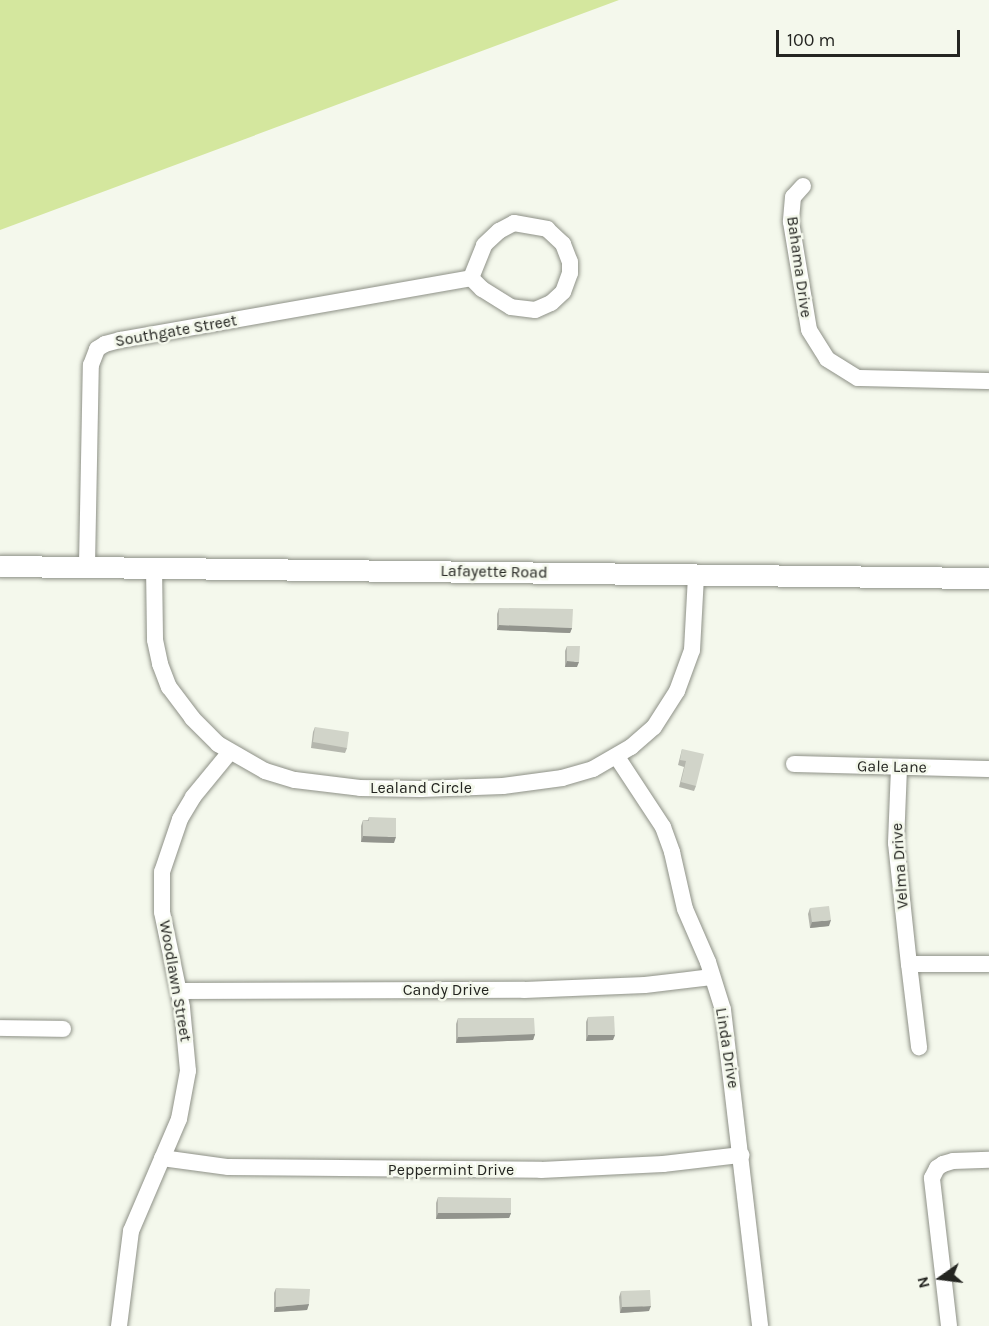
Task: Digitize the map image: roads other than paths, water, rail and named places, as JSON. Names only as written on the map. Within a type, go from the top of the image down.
[{"type":"main road","name":"Lafayette Road","points":[[0,566],[154,566],[989,578]]},
{"type":"street","name":"Bahama Drive","points":[[803,186],[793,197],[791,222],[809,330],[827,359],[858,378],[989,381]]},
{"type":"street","points":[[514,223],[547,229],[563,244],[570,262],[570,273],[563,292],[551,303],[535,310],[511,307],[482,289],[471,278],[484,245],[499,231],[514,223]]},
{"type":"street","name":"Southgate Street","points":[[87,566],[91,365],[97,350],[105,344],[120,340],[471,278]]},
{"type":"street","name":"Lealand Circle","points":[[154,566],[155,640],[160,664],[169,687],[192,718],[230,752],[265,771],[295,780],[360,788],[421,789],[536,783],[592,769],[617,757],[654,727],[677,691],[692,650],[696,575]]},
{"type":"street","name":"Woodlawn Street","points":[[119,1326],[131,1231],[179,1119],[188,1071],[188,1046],[180,991],[162,912],[162,872],[180,819],[193,797],[230,752]]},
{"type":"street","name":"Linda Drive","points":[[617,757],[663,827],[672,852],[684,909],[723,1010],[760,1326]]},
{"type":"street","name":"Gale Lane","points":[[794,764],[989,769]]},
{"type":"street","name":"Velma Drive","points":[[899,768],[896,843],[918,1047]]},
{"type":"street","points":[[909,964],[989,964]]},
{"type":"street","name":"Candy Drive","points":[[180,991],[524,990],[645,985],[712,977]]},
{"type":"street","points":[[0,1028],[63,1029]]},
{"type":"street","name":"Peppermint Drive","points":[[162,1158],[228,1167],[541,1170],[663,1164],[741,1155]]},
{"type":"street","points":[[949,1326],[932,1178],[937,1168],[953,1161],[989,1160]]}]
